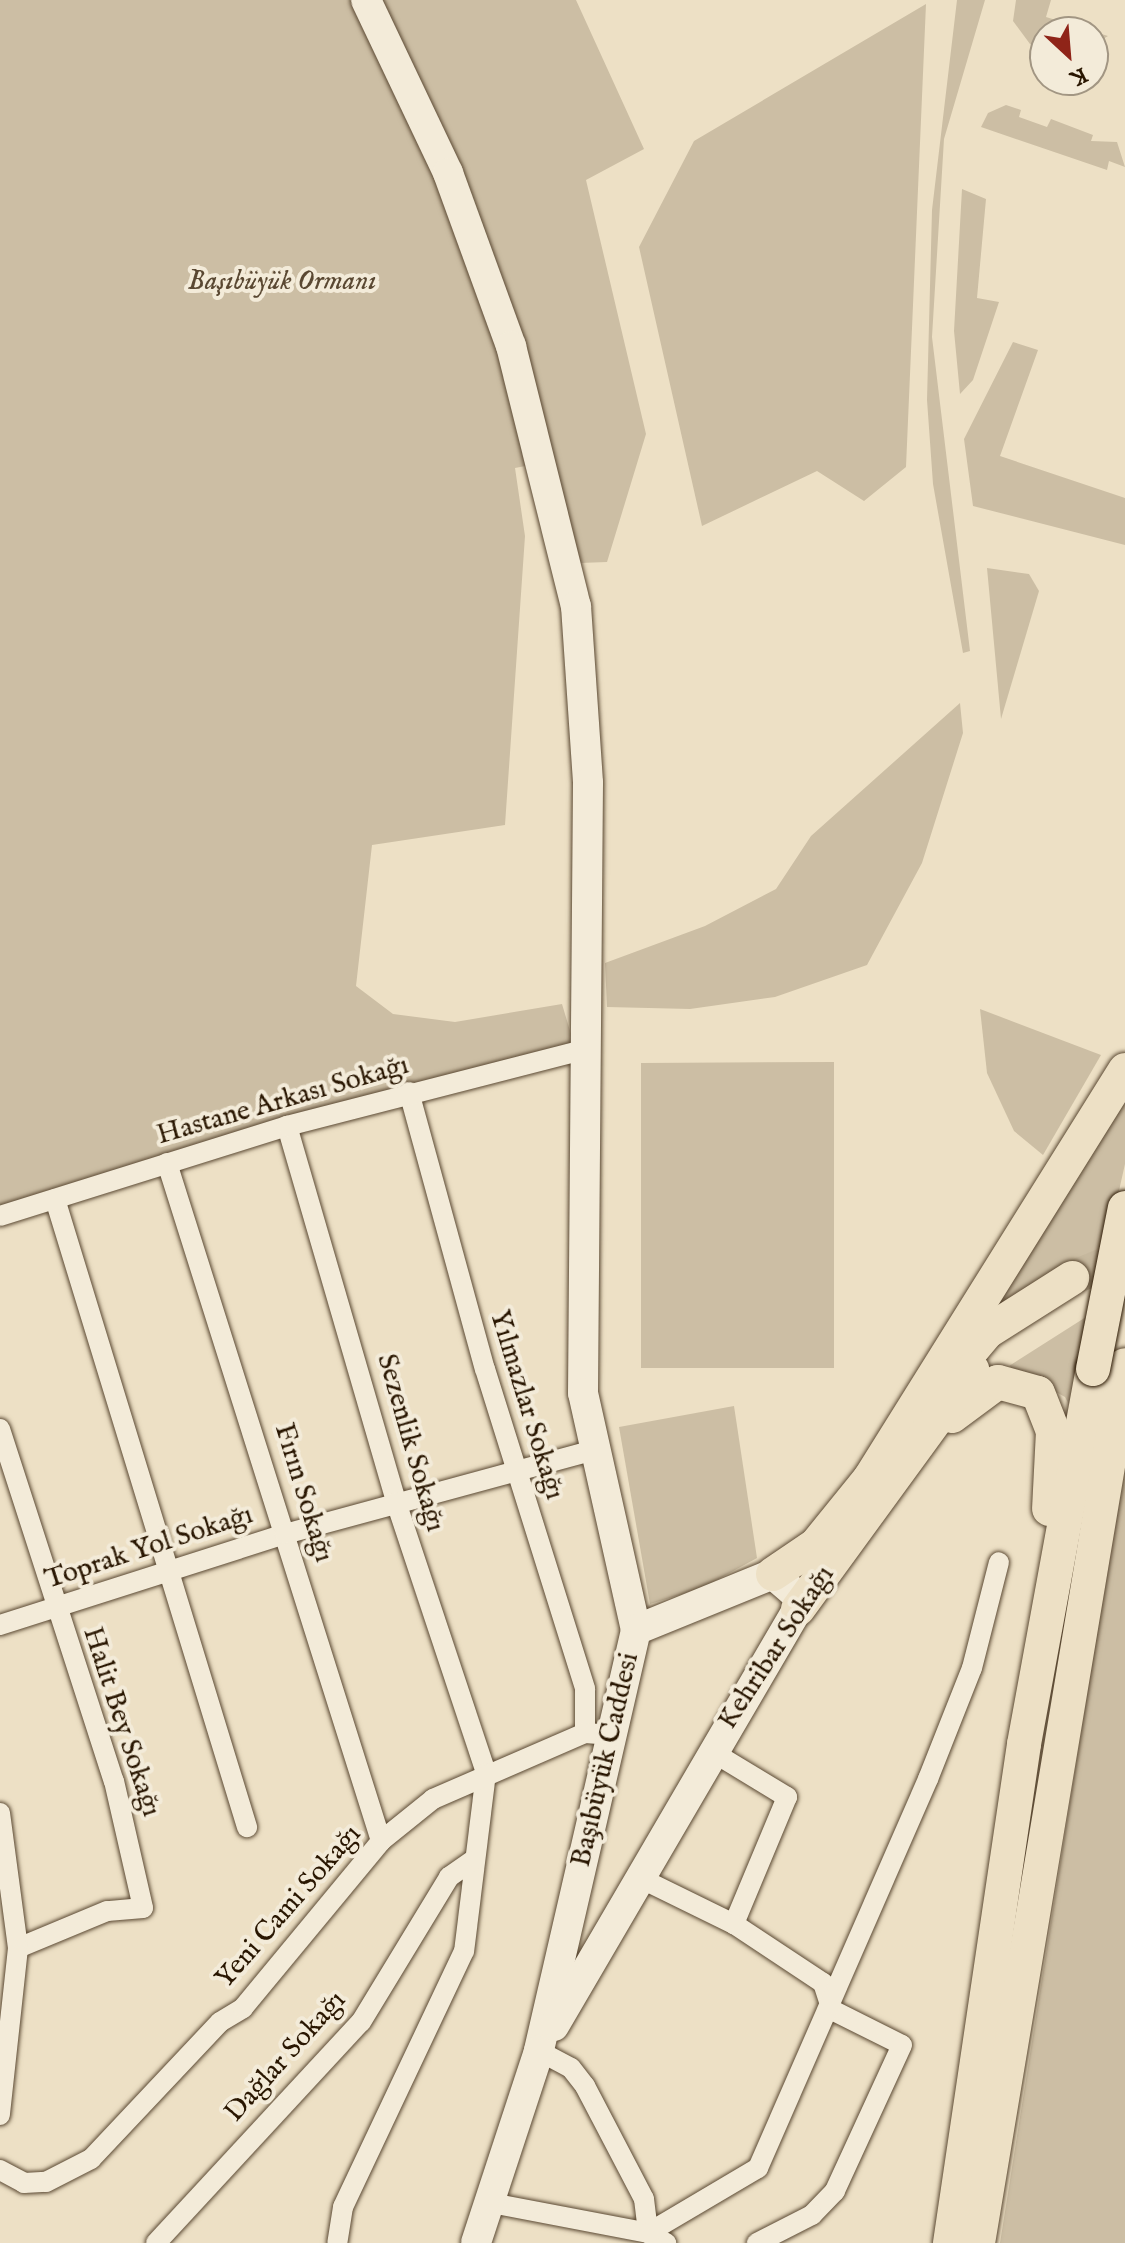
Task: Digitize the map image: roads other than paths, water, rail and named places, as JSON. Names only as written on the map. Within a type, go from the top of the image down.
[{"type":"main road","name":"Başıbüyük Caddesi","points":[[366,0],[448,173],[511,346],[576,606],[588,783],[580,1341],[594,1450],[636,1630],[616,1735],[539,2051],[486,2202],[476,2243]]},
{"type":"main road","points":[[876,1486],[915,1395],[1125,1070]]},
{"type":"main road","points":[[978,2243],[1114,1368],[1125,1208]]},
{"type":"main road","points":[[876,1486],[987,1332],[1074,1286]]},
{"type":"main road","points":[[1049,1595],[1114,1368]]},
{"type":"main road","points":[[636,1630],[773,1574],[816,1545],[942,1426],[998,1382],[1038,1393],[1053,1431],[1049,1595],[950,2243]]},
{"type":"main road","name":"Kehribar Sokağı","points":[[539,2051],[711,1751],[876,1486]]},
{"type":"main road","points":[[773,1574],[792,1585],[798,1609]]},
{"type":"street","name":"Hastane Arkası Sokağı","points":[[0,1216],[287,1126],[584,1039]]},
{"type":"street","name":"Yılmazlar Sokağı","points":[[409,1092],[515,1472],[585,1689],[585,1733]]},
{"type":"street","name":"Sezenlik Sokağı","points":[[287,1126],[396,1502],[486,1773],[486,1816],[472,1861]]},
{"type":"street","name":"Fırın Sokağı","points":[[167,1163],[381,1841]]},
{"type":"street","points":[[55,1199],[247,1827]]},
{"type":"street","name":"Halit Bey Sokağı","points":[[0,1429],[55,1609],[114,1781],[143,1908],[107,1911],[18,1948]]},
{"type":"street","name":"Toprak Yol Sokağı","points":[[0,1625],[285,1534],[594,1450]]},
{"type":"street","points":[[486,2202],[614,2236],[657,2238],[758,2168],[832,2010],[972,1668],[999,1562]]},
{"type":"street","name":"Yeni Cami Sokağı","points":[[0,2170],[24,2183],[46,2182],[91,2159],[220,2022],[243,2008],[381,1841],[433,1799],[486,1773],[585,1733],[616,1735]]},
{"type":"street","points":[[711,1751],[787,1797],[734,1924]]},
{"type":"street","points":[[0,1813],[6,1884],[18,1948],[0,2115]]},
{"type":"street","points":[[337,2243],[343,2207],[464,1951],[475,1894],[472,1861]]},
{"type":"street","name":"Dağlar Sokağı","points":[[156,2243],[361,2022],[449,1877],[472,1861]]},
{"type":"street","points":[[640,1878],[734,1924],[823,1983],[832,2010],[902,2045],[835,2191],[812,2215],[757,2243]]},
{"type":"street","points":[[539,2051],[571,2068],[585,2086],[644,2199],[657,2238]]},
{"type":"tunnel","points":[[1072,1278],[1125,1256]]},
{"type":"park label","name":"Başıbüyük Ormanı","points":[[282,282]]}]
